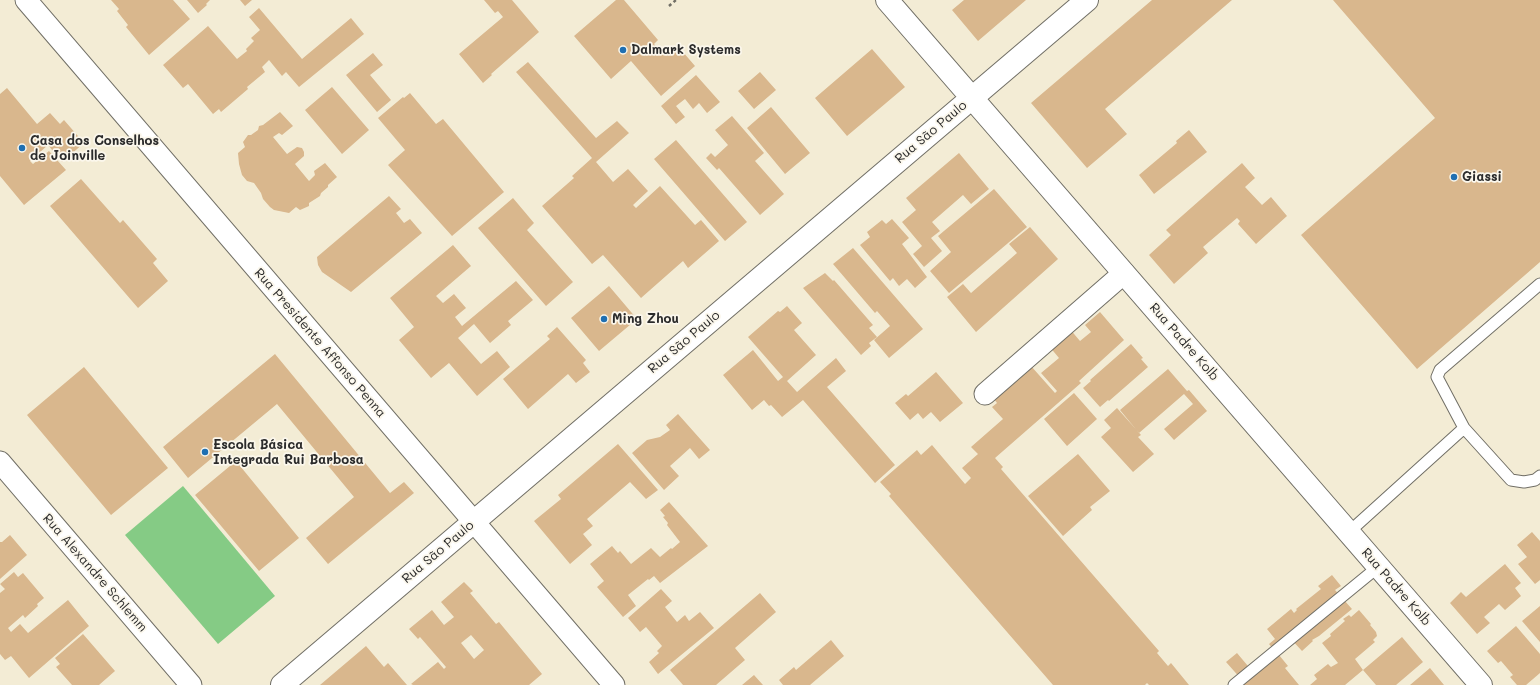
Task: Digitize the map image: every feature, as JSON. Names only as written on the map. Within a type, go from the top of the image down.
[{"type":"main road","name":"Rua Padre Kolb","points":[[887,0],[1481,685]]},
{"type":"main road","name":"Rua São Paulo","points":[[282,685],[1087,0]]},
{"type":"street","name":"Rua Presidente Affonso Penna","points":[[26,0],[614,685]]},
{"type":"street","points":[[985,394],[1124,273]]},
{"type":"street","name":"Rua Alexandre Schlemm","points":[[0,462],[191,685]]},
{"type":"lane","points":[[1540,284],[1440,370],[1437,378],[1464,428],[1512,480],[1524,482],[1535,480],[1540,476]]},
{"type":"lane","points":[[1349,532],[1464,428]]},
{"type":"lane","points":[[1234,685],[1378,566]]},
{"type":"path","points":[[669,6],[676,0]]},
{"type":"green space","points":[[183,486],[275,596],[218,644],[125,535]]},
{"type":"building","points":[[111,0],[173,0],[190,19],[149,55],[126,27],[128,25],[117,11],[119,9]]},
{"type":"building","points":[[187,0],[210,0],[198,13]]},
{"type":"building","points":[[240,0],[252,0],[245,6]]},
{"type":"building","points":[[484,0],[512,0],[539,32],[491,74],[492,75],[483,83],[459,54],[503,17],[498,11],[495,13]]},
{"type":"building","name":"Dalmark Systems","points":[[616,0],[624,0],[658,40],[654,44],[664,55],[677,45],[695,66],[661,96],[631,61],[611,79],[574,36]]},
{"type":"building","points":[[964,0],[1026,0],[978,41],[952,10]]},
{"type":"building","points":[[1152,0],[1232,0],[1105,109],[1127,134],[1087,168],[1031,103]]},
{"type":"building","name":"Giassi","points":[[1333,0],[1540,0],[1540,262],[1417,369],[1301,235],[1435,118]]},
{"type":"building","points":[[259,8],[302,59],[351,18],[364,34],[299,87],[286,72],[282,76],[269,60],[262,67],[265,72],[247,87],[248,89],[221,112],[219,109],[213,114],[188,84],[183,88],[163,65],[208,26],[237,59],[247,51],[246,49],[254,41],[251,38],[260,30],[249,17]]},
{"type":"building","points":[[872,49],[905,87],[847,136],[815,98]]},
{"type":"building","points":[[373,53],[383,65],[370,75],[391,100],[377,112],[346,75]]},
{"type":"building","points":[[528,62],[596,138],[617,121],[629,133],[596,162],[613,182],[628,169],[648,191],[633,205],[636,208],[660,186],[695,225],[701,220],[719,241],[688,268],[683,261],[641,298],[603,255],[592,264],[542,206],[574,178],[572,176],[592,158],[516,72]]},
{"type":"building","points":[[760,72],[776,90],[754,109],[738,91]]},
{"type":"building","points":[[696,75],[720,102],[707,113],[699,103],[693,109],[685,99],[676,106],[685,117],[676,124],[661,106]]},
{"type":"building","points":[[332,87],[369,130],[342,154],[305,110]]},
{"type":"building","name":"Casa dos Conselhos de Joinville","points":[[7,88],[37,124],[50,113],[60,124],[64,120],[84,143],[62,162],[48,145],[30,161],[33,164],[49,151],[66,170],[24,205],[0,176],[0,94]]},
{"type":"building","points":[[410,93],[436,124],[443,119],[504,192],[452,236],[388,165],[405,150],[378,118]]},
{"type":"building","points":[[771,107],[810,153],[785,174],[747,128]]},
{"type":"building","points":[[280,112],[293,126],[282,135],[279,133],[273,137],[287,154],[297,147],[302,148],[304,156],[295,164],[309,181],[315,175],[314,171],[325,163],[337,177],[328,185],[320,196],[309,203],[309,206],[300,210],[296,207],[289,213],[274,210],[270,207],[263,199],[254,183],[247,181],[242,175],[238,153],[245,147],[243,142],[248,135],[251,135],[258,130],[259,126],[263,125]]},
{"type":"building","points":[[732,116],[764,153],[755,161],[784,194],[760,215],[719,168],[717,170],[706,158],[711,153],[715,157],[728,145],[715,130]]},
{"type":"building","points":[[1189,130],[1207,152],[1154,194],[1139,175],[1177,143],[1176,141]]},
{"type":"building","points":[[676,140],[747,222],[725,241],[654,159]]},
{"type":"building","points":[[959,153],[989,189],[971,204],[963,195],[932,222],[940,231],[931,238],[942,251],[924,267],[913,254],[922,246],[902,222],[916,210],[906,198]]},
{"type":"building","points":[[1242,163],[1255,178],[1245,187],[1262,205],[1271,197],[1287,216],[1256,244],[1238,224],[1240,221],[1237,218],[1203,247],[1208,253],[1174,284],[1149,255],[1171,235],[1166,230]]},
{"type":"building","points":[[81,179],[120,223],[123,220],[157,259],[153,263],[168,281],[138,308],[50,206]]},
{"type":"building","points":[[994,189],[1027,227],[949,293],[930,271],[951,252],[938,236]]},
{"type":"building","points":[[389,196],[401,209],[396,213],[404,223],[410,219],[422,233],[351,292],[322,272],[318,265],[317,257]]},
{"type":"building","points":[[513,198],[534,223],[527,230],[573,282],[546,306],[478,228]]},
{"type":"building","points":[[892,219],[909,238],[902,244],[927,277],[915,288],[907,279],[899,286],[893,278],[890,281],[860,245],[870,237],[867,232],[882,220],[886,224]]},
{"type":"building","points":[[1030,227],[1058,259],[976,332],[947,297],[963,284],[971,293],[1017,253],[1009,244]]},
{"type":"building","points":[[453,245],[471,266],[436,296],[443,303],[454,294],[466,308],[455,317],[462,326],[516,281],[533,300],[508,321],[511,325],[490,343],[474,324],[458,338],[481,364],[497,351],[510,367],[477,396],[449,363],[431,378],[399,340],[414,327],[390,298]]},
{"type":"building","points":[[853,248],[923,329],[889,358],[874,340],[890,326],[877,311],[875,313],[833,264]]},
{"type":"building","points":[[825,273],[833,281],[834,280],[873,325],[869,328],[877,337],[869,343],[871,346],[861,355],[803,288]]},
{"type":"building","name":"Ming Zhou","points":[[609,286],[637,319],[599,351],[571,318]]},
{"type":"building","points":[[787,306],[802,323],[794,330],[816,355],[787,381],[797,392],[836,358],[846,371],[827,387],[895,465],[875,483],[803,400],[782,417],[764,400],[752,410],[723,375],[753,350],[778,381],[783,377],[748,337],[778,311],[780,312]]},
{"type":"building","points":[[1100,312],[1124,340],[1079,381],[1081,383],[995,458],[1003,467],[1001,469],[1159,651],[1157,653],[1168,666],[1171,663],[1189,685],[1149,685],[1147,683],[1145,685],[1053,685],[889,496],[891,494],[880,482],[917,450],[921,455],[932,445],[965,484],[971,478],[962,468],[978,454],[971,447],[1003,419],[992,407],[997,403],[994,399],[1031,366],[1055,393],[1057,391],[1041,373],[1059,358],[1049,346],[1069,328],[1080,341],[1091,332],[1085,325]]},
{"type":"building","points":[[557,327],[586,360],[583,363],[590,372],[576,383],[568,374],[528,409],[503,379],[550,339],[547,336]]},
{"type":"building","points":[[1131,344],[1143,358],[1141,359],[1148,367],[1100,407],[1083,388]]},
{"type":"building","points":[[275,354],[390,493],[404,482],[414,493],[328,564],[306,538],[354,497],[277,404],[188,478],[163,447]]},
{"type":"building","points":[[84,367],[168,468],[111,515],[27,415]]},
{"type":"building","points":[[1168,369],[1207,411],[1174,440],[1164,429],[1193,404],[1184,394],[1139,433],[1120,410]]},
{"type":"building","points":[[936,372],[963,403],[940,422],[931,412],[923,419],[918,413],[910,420],[895,403],[906,394],[908,396]]},
{"type":"building","points":[[1074,393],[1097,419],[1067,446],[1044,419]]},
{"type":"building","points":[[1117,408],[1141,435],[1138,437],[1154,454],[1133,472],[1101,437],[1111,428],[1104,420]]},
{"type":"building","points":[[678,414],[710,450],[699,459],[690,448],[670,466],[679,476],[664,490],[632,453],[647,440],[660,437],[670,430],[666,425]]},
{"type":"building","points":[[618,444],[658,490],[646,499],[630,482],[587,519],[593,526],[583,534],[592,545],[570,564],[534,521],[561,499],[558,495]]},
{"type":"building","points":[[1078,454],[1110,491],[1090,507],[1092,510],[1063,536],[1028,496]]},
{"type":"building","points":[[236,461],[299,538],[259,571],[195,495]]},
{"type":"building","points":[[669,502],[708,546],[660,583],[654,576],[628,595],[636,606],[623,617],[597,587],[604,581],[590,564],[612,546],[618,553],[620,551],[631,564],[651,548],[660,557],[671,548],[672,549],[680,542],[667,525],[668,523],[663,517],[665,516],[660,510]]},
{"type":"building","points":[[1532,532],[1540,541],[1540,580],[1535,584],[1518,564],[1527,557],[1517,545]]},
{"type":"building","points":[[10,535],[27,555],[0,579],[0,542]]},
{"type":"building","points":[[1505,564],[1521,583],[1515,588],[1521,596],[1505,610],[1499,604],[1484,617],[1490,623],[1477,634],[1450,603],[1461,592],[1466,597]]},
{"type":"building","points":[[14,572],[18,577],[23,573],[44,598],[25,618],[23,615],[8,628],[11,632],[20,624],[28,633],[68,600],[89,626],[29,678],[11,656],[5,660],[0,654],[0,593],[5,589],[0,584]]},
{"type":"building","points":[[1332,575],[1341,586],[1335,590],[1352,609],[1312,640],[1313,641],[1302,651],[1290,638],[1278,655],[1269,644],[1275,639],[1267,629],[1291,609],[1294,613],[1297,610],[1296,609],[1321,589],[1318,586]]},
{"type":"building","points":[[464,582],[473,591],[470,593],[496,624],[499,622],[542,674],[529,685],[411,684],[438,662],[444,669],[446,667],[420,637],[418,639],[409,629],[432,610],[444,625],[454,617],[441,602]],"holes":[[[471,635],[484,650],[474,659],[461,643]]]},
{"type":"building","points":[[661,589],[672,601],[665,607],[677,622],[685,615],[689,621],[700,612],[714,628],[658,674],[649,662],[659,653],[657,651],[662,646],[646,627],[640,632],[628,618]]},
{"type":"building","points":[[760,593],[776,612],[735,648],[745,660],[716,685],[683,685],[670,670]]},
{"type":"building","points":[[1540,606],[1540,642],[1522,621]]},
{"type":"building","points":[[1359,610],[1371,624],[1370,625],[1376,632],[1377,636],[1373,640],[1375,642],[1355,659],[1363,670],[1345,685],[1310,685],[1317,679],[1314,675],[1328,664],[1331,667],[1338,663],[1322,643],[1345,621],[1343,619],[1349,615],[1351,617]]},
{"type":"building","points":[[1516,626],[1540,654],[1540,673],[1526,685],[1517,685],[1510,677],[1513,675],[1501,661],[1498,663],[1487,651]]},
{"type":"building","points":[[83,634],[115,671],[99,685],[72,685],[56,667],[60,664],[55,658]]},
{"type":"building","points":[[1402,637],[1423,662],[1396,685],[1376,685],[1363,670]]},
{"type":"building","points":[[831,640],[844,656],[810,685],[783,685],[779,680],[794,667],[796,670]]},
{"type":"building","points":[[366,646],[384,667],[388,663],[407,685],[320,685]]},
{"type":"building","points":[[1237,653],[1253,672],[1279,655],[1288,666],[1285,668],[1299,685],[1243,685],[1240,682],[1242,680],[1226,662]]},
{"type":"building","points":[[1430,668],[1444,685],[1410,685]]},
{"type":"building","points":[[754,675],[763,685],[742,685]]},
{"type":"place","name":"Dalmark Systems","points":[[623,50]]},
{"type":"place","name":"Casa dos Conselhos de Joinville","points":[[22,148]]},
{"type":"place","name":"Giassi","points":[[1454,177]]},
{"type":"place","name":"Ming Zhou","points":[[604,319]]},
{"type":"place","name":"Escola Básica Integrada Rui Barbosa","points":[[205,452]]}]
